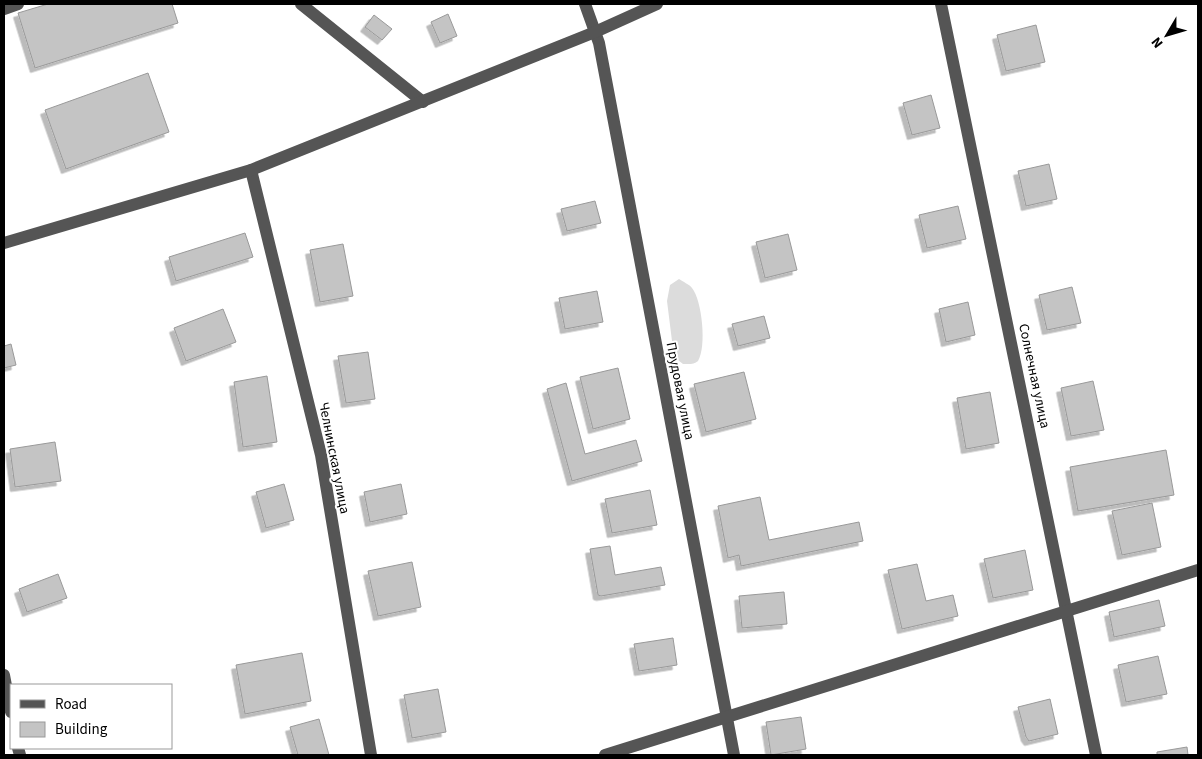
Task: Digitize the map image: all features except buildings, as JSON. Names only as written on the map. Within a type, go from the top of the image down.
[{"type":"street","points":[[4,9],[18,4]]},
{"type":"street","points":[[301,4],[423,102]]},
{"type":"street","name":"Прудовая улица","points":[[585,4],[600,43],[734,755]]},
{"type":"street","points":[[4,243],[250,170],[595,32],[656,4]]},
{"type":"street","name":"Солнечная улица","points":[[940,4],[1068,612],[1096,755]]},
{"type":"street","name":"Челнинская улица","points":[[250,170],[321,455],[371,755]]},
{"type":"street","points":[[605,755],[1198,570]]},
{"type":"street","points":[[4,675],[10,707]]},
{"type":"shaded area","points":[[679,279],[692,288],[701,313],[703,335],[701,354],[698,361],[693,364],[683,364],[674,357],[667,301],[670,285]]}]
